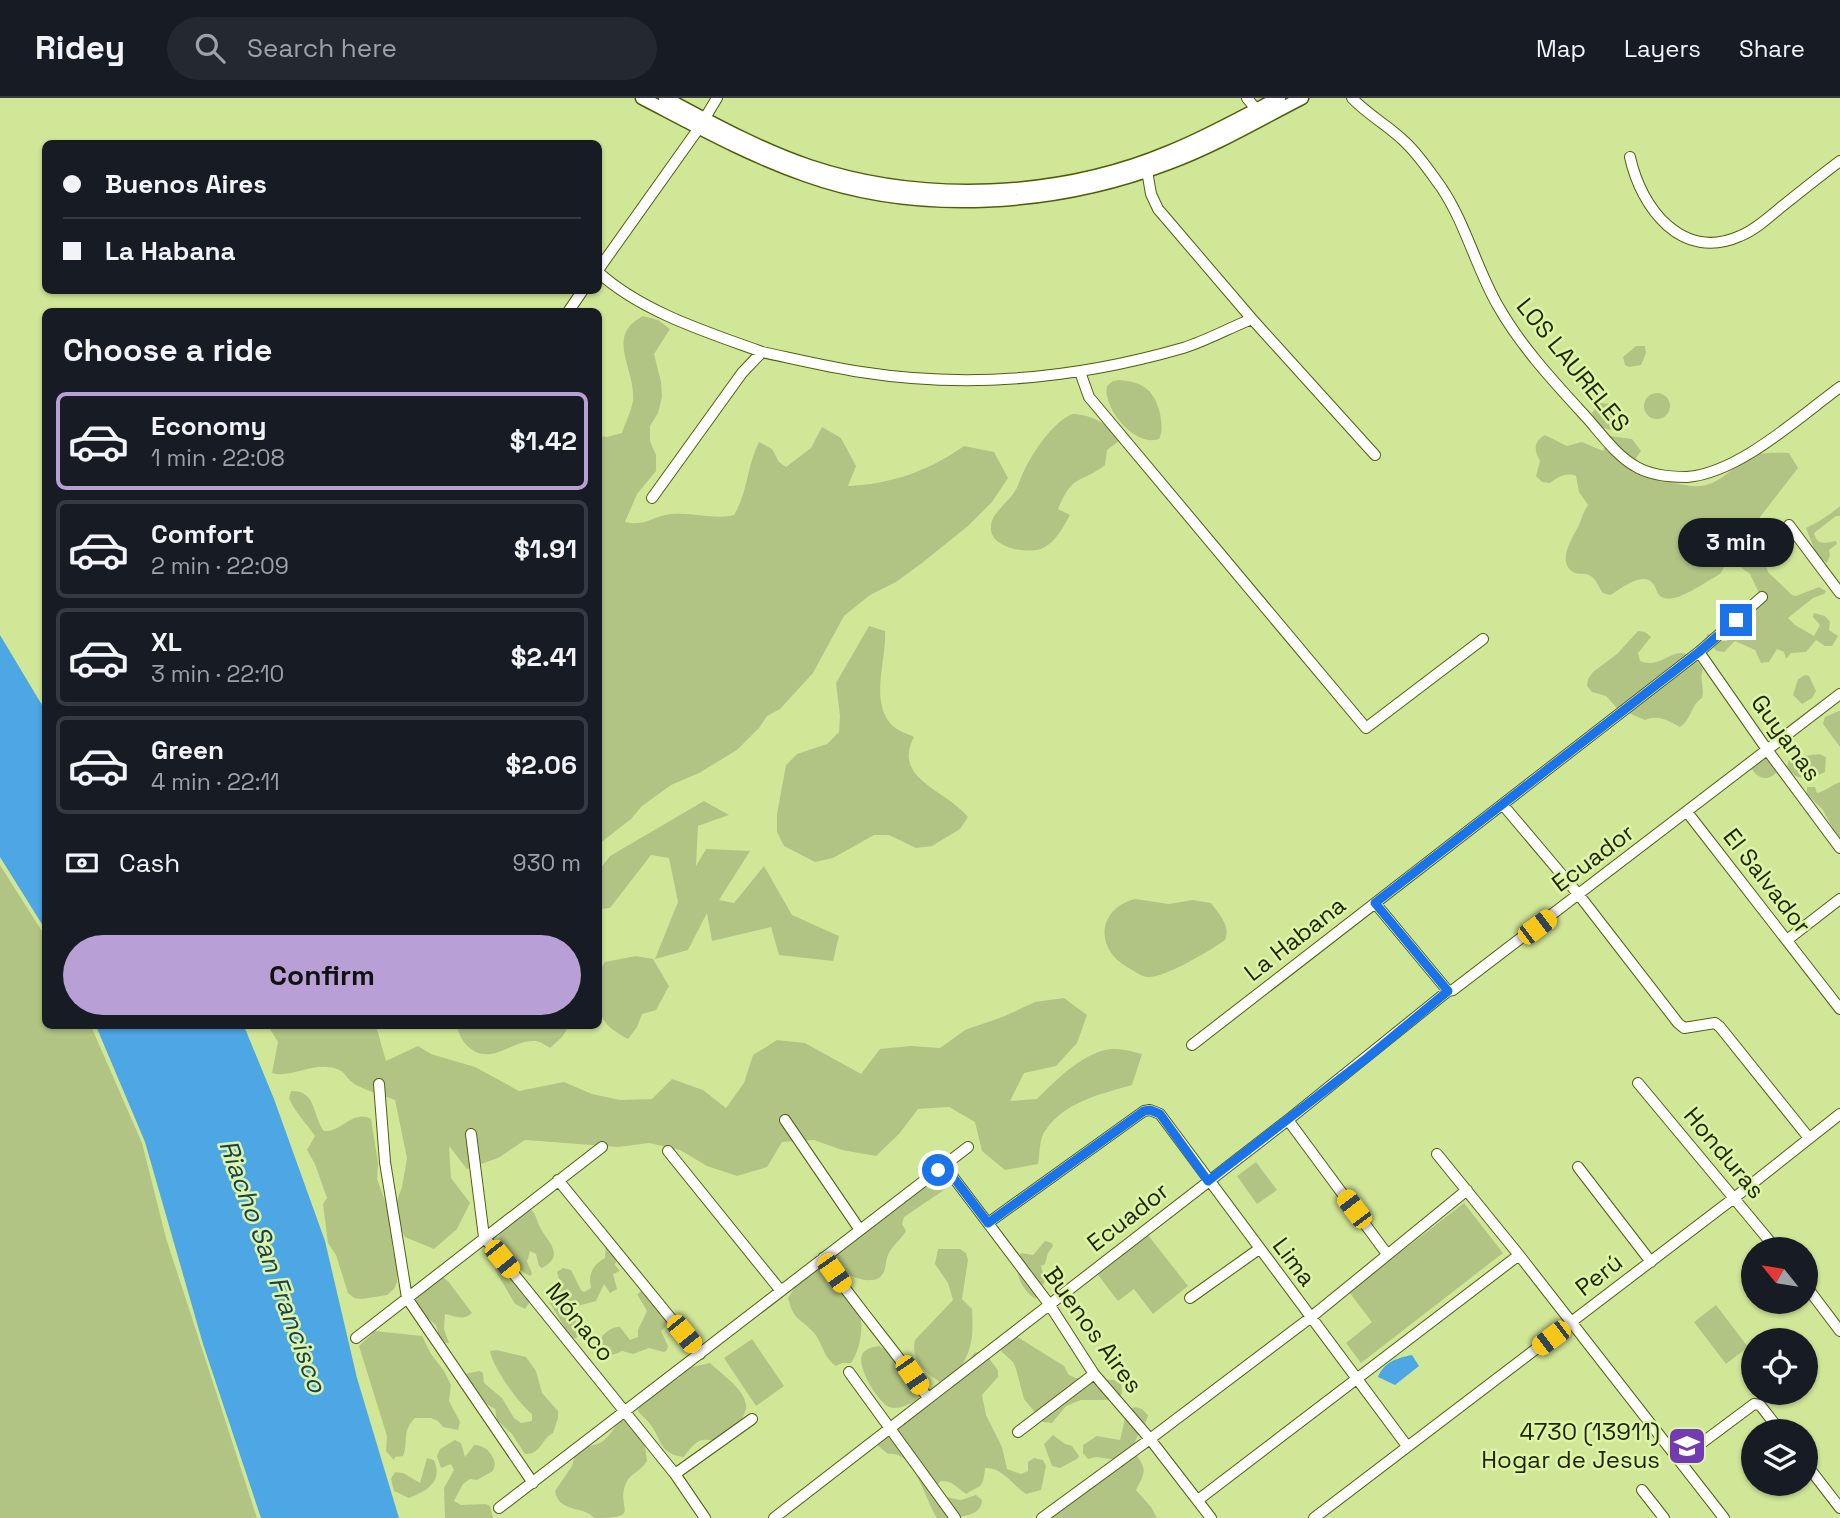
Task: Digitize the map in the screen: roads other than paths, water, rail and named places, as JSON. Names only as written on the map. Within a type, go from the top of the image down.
[{"type":"street","points":[[642,98],[702,124]]},
{"type":"street","points":[[665,98],[744,151],[808,176],[872,192],[936,200],[1032,197],[1107,184],[1147,166],[1193,153],[1260,113],[1279,98]]},
{"type":"street","points":[[602,265],[702,124],[717,98]]},
{"type":"street","points":[[1247,98],[1260,113]]},
{"type":"street","points":[[1260,113],[1302,98]]},
{"type":"street","name":"LOS LAURELES","points":[[1352,98],[1405,141],[1423,163],[1454,207],[1498,307],[1546,373],[1613,449],[1642,470],[1672,476],[1702,475],[1718,470],[1743,458],[1840,387]]},
{"type":"street","points":[[1630,157],[1636,181],[1651,209],[1662,222],[1674,232],[1689,238],[1718,242],[1751,231],[1840,161]]},
{"type":"street","points":[[1147,166],[1151,194],[1158,209],[1375,455]]},
{"type":"street","points":[[602,274],[626,293],[672,316],[762,352],[862,373],[929,379],[1020,379],[1080,372],[1185,347],[1252,318]]},
{"type":"street","points":[[652,498],[742,373],[762,352]]},
{"type":"street","points":[[1080,372],[1089,397],[1366,728],[1483,639]]},
{"type":"street","points":[[1789,525],[1840,593]]},
{"type":"street","name":"La Habana","points":[[1192,1045],[1699,652],[1762,597]]},
{"type":"street","name":"Guyanas","points":[[1699,652],[1840,848]]},
{"type":"street","name":"Ecuador","points":[[774,1518],[1288,1121],[1448,991],[1579,895],[1840,694]]},
{"type":"street","points":[[1503,804],[1579,895],[1678,1023],[1684,1028],[1715,1023],[1720,1027],[1809,1138]]},
{"type":"street","name":"El Salvador","points":[[1687,813],[1840,1009]]},
{"type":"street","points":[[1787,940],[1840,899]]},
{"type":"street","points":[[1375,903],[1448,991]]},
{"type":"street","name":"Honduras","points":[[1638,1083],[1766,1237]]},
{"type":"street","points":[[379,1084],[385,1162],[407,1298],[533,1483]]},
{"type":"street","name":"Lima","points":[[988,1223],[1144,1111],[1160,1114],[1407,1446]]},
{"type":"street","name":"Perú","points":[[1314,1518],[1651,1262],[1840,1114]]},
{"type":"street","points":[[785,1121],[860,1230]]},
{"type":"street","points":[[1288,1121],[1387,1254]]},
{"type":"street","points":[[471,1134],[484,1237]]},
{"type":"street","points":[[356,1338],[602,1147]]},
{"type":"street","points":[[499,1508],[968,1147]]},
{"type":"street","points":[[668,1151],[781,1291]]},
{"type":"street","points":[[1437,1154],[1724,1518]]},
{"type":"street","name":"Buenos Aires","points":[[944,1165],[1049,1304],[1094,1374],[1150,1439],[1211,1518]]},
{"type":"street","points":[[1578,1167],[1651,1262]]},
{"type":"street","points":[[558,1180],[700,1354]]},
{"type":"street","points":[[1042,1518],[1310,1318],[1467,1190]]},
{"type":"street","name":"Mónaco","points":[[484,1237],[675,1474],[705,1518]]},
{"type":"street","points":[[1190,1298],[1259,1249]]},
{"type":"street","points":[[1198,1500],[1519,1255]]},
{"type":"street","points":[[823,1258],[873,1326],[897,1353],[928,1398]]},
{"type":"street","points":[[1818,1302],[1840,1331]]},
{"type":"street","points":[[849,1371],[955,1518]]},
{"type":"street","points":[[1018,1432],[1094,1374]]},
{"type":"street","points":[[1679,1460],[1754,1404],[1760,1405],[1771,1419]]},
{"type":"street","points":[[675,1474],[752,1419]]},
{"type":"street","points":[[1818,1480],[1840,1508]]},
{"type":"street","points":[[1642,1490],[1664,1518]]},
{"type":"street","points":[[1835,1518],[1840,1514]]},
{"type":"water","points":[[0,635],[42,705],[42,924],[0,857]]},
{"type":"water","name":"Riacho San Francisco","points":[[97,1029],[245,1029],[274,1099],[325,1241],[357,1378],[399,1518],[261,1518],[203,1344],[145,1142]]},
{"type":"water","points":[[1412,1355],[1419,1366],[1395,1385],[1378,1377],[1392,1362]]},
{"type":"place","name":"4730 (13911) Hogar de Jesus","points":[[1687,1446]]}]
